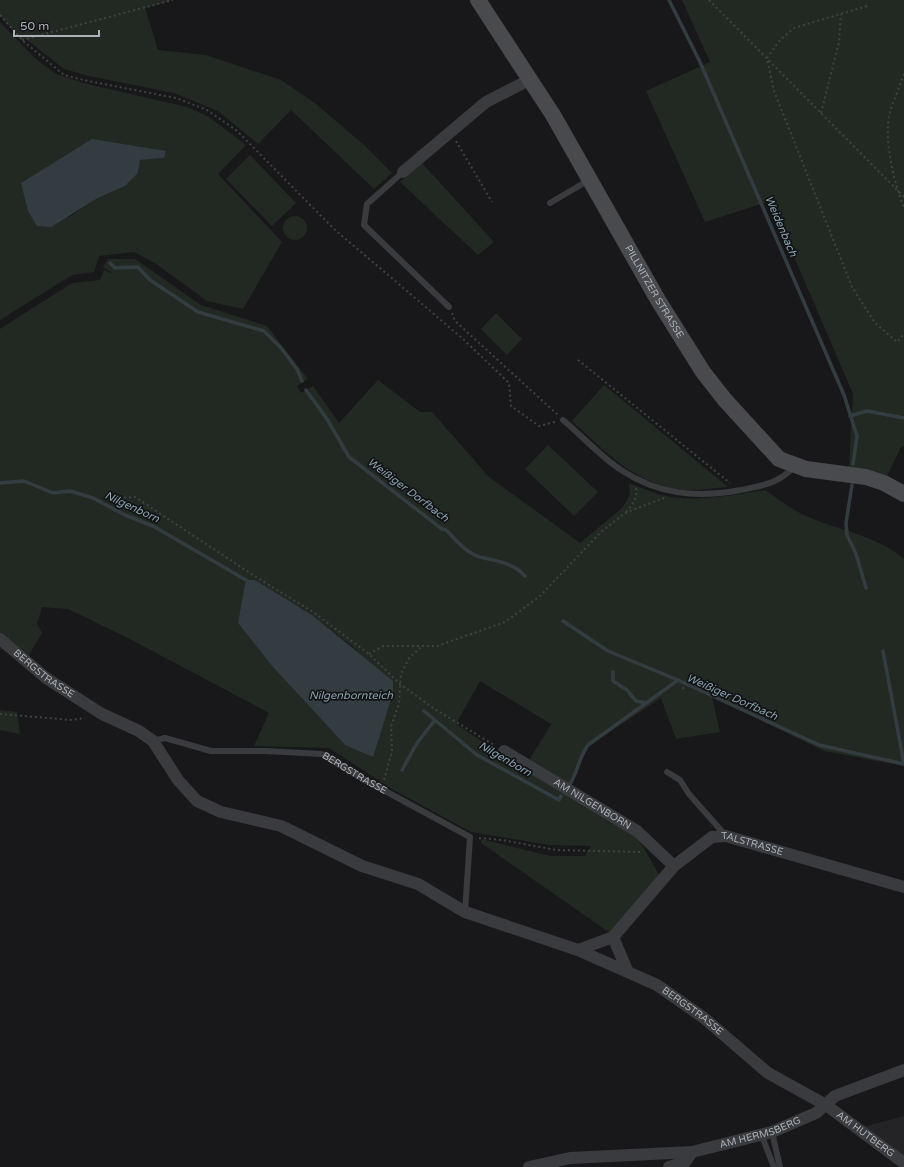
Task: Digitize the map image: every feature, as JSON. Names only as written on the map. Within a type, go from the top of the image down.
[{"type":"street","name":"PILLNITZER STRASSE","points":[[478,0],[531,79],[658,300],[703,372],[725,400],[779,459],[806,470],[866,477],[884,483],[904,494]]},
{"type":"street","points":[[403,172],[486,102],[531,79]]},
{"type":"street","name":"BERGSTRASSE","points":[[0,639],[46,678],[102,714],[139,731],[153,741],[178,780],[197,801],[221,812],[281,826],[362,866],[418,884],[465,912],[578,950],[627,970],[657,985],[704,1018],[768,1073],[826,1105]]},
{"type":"street","name":"AM NILGENBORN","points":[[504,751],[637,831],[674,866]]},
{"type":"street","name":"TALSTRASSE","points":[[578,950],[613,937],[674,866],[712,837],[726,836],[904,887]]},
{"type":"street","points":[[613,937],[627,970]]},
{"type":"street","points":[[826,1105],[835,1096],[904,1070]]},
{"type":"street","name":"AM HERMSBERG","points":[[529,1167],[570,1158],[678,1154],[692,1152],[766,1133],[816,1113],[826,1105]]},
{"type":"street","name":"AM HUTBERG","points":[[826,1105],[904,1163]]},
{"type":"street","name":"AM HERMSBERG","points":[[669,1167],[685,1162],[692,1152]]},
{"type":"lane","points":[[403,172],[367,204],[364,225],[449,307]]},
{"type":"lane","points":[[550,203],[590,180]]},
{"type":"lane","points":[[564,420],[620,470],[647,485],[676,494],[703,495],[772,484],[785,476],[795,466]]},
{"type":"lane","name":"BERGSTRASSE","points":[[153,741],[165,738],[211,751],[266,751],[322,754],[381,789],[470,837]]},
{"type":"lane","points":[[667,772],[680,780],[689,794],[726,836]]},
{"type":"lane","points":[[465,912],[470,837]]},
{"type":"lane","points":[[766,1133],[774,1167]]},
{"type":"lane","points":[[766,1133],[780,1167]]},
{"type":"path","points":[[22,40],[173,0]]},
{"type":"path","points":[[709,0],[904,197]]},
{"type":"path","points":[[867,6],[794,28],[780,40],[767,58],[774,91],[852,287],[875,323],[897,342],[904,334]]},
{"type":"path","points":[[821,113],[839,42],[841,14]]},
{"type":"path","points":[[0,15],[22,40],[64,75],[176,98],[207,110],[236,130],[334,229],[462,338],[508,383],[511,406],[539,426],[564,420]]},
{"type":"path","points":[[904,74],[890,113],[889,147],[896,190],[904,208]]},
{"type":"path","points":[[450,132],[492,202]]},
{"type":"path","points":[[449,307],[455,321],[564,420]]},
{"type":"path","points":[[578,360],[738,490]]},
{"type":"path","points":[[369,654],[384,646],[437,646],[505,622],[540,596],[601,532],[625,513],[634,503],[637,494],[636,485],[631,476]]},
{"type":"path","points":[[625,513],[676,494]]},
{"type":"path","points":[[114,498],[135,497],[256,577],[313,612],[369,654],[400,684],[433,708],[504,751]]},
{"type":"path","points":[[381,789],[392,751],[391,726],[399,704],[400,684],[404,666],[421,647]]},
{"type":"path","points":[[683,689],[687,680]]},
{"type":"path","points":[[0,714],[72,720],[102,714]]},
{"type":"path","points":[[470,837],[502,840],[556,850],[659,853]]},
{"type":"shaded area","points":[[0,0],[173,0],[145,8],[158,50],[206,55],[281,80],[316,104],[364,145],[392,173],[374,189],[291,110],[258,144],[218,111],[174,93],[89,76],[64,69],[26,39],[22,40],[0,16]]},
{"type":"shaded area","points":[[682,0],[904,0],[904,446],[901,447],[887,476],[868,469],[849,467],[853,394],[770,201],[705,222],[646,91],[710,62]]},
{"type":"shaded area","points":[[0,22],[36,59],[56,74],[87,84],[187,107],[209,117],[246,145],[218,174],[282,242],[243,309],[207,301],[155,263],[134,252],[99,256],[94,272],[72,275],[0,320]],"holes":[[[166,151],[164,158],[140,160],[138,173],[125,186],[98,198],[69,217],[21,183],[36,175]]]},
{"type":"shaded area","points":[[250,155],[296,203],[272,226],[226,179]]},
{"type":"shaded area","points":[[422,163],[494,242],[478,255],[400,182]]},
{"type":"shaded area","points":[[295,216],[304,219],[307,228],[304,237],[295,240],[286,237],[283,228],[286,219]]},
{"type":"shaded area","points":[[108,259],[135,259],[201,305],[267,326],[308,379],[297,386],[301,393],[313,386],[339,423],[378,380],[420,412],[432,412],[489,477],[580,543],[622,508],[630,495],[629,483],[660,494],[679,498],[733,495],[765,490],[801,514],[870,539],[894,551],[904,559],[904,766],[824,751],[712,697],[720,732],[676,739],[661,698],[590,745],[568,784],[528,762],[551,724],[480,681],[456,724],[503,755],[631,832],[644,848],[659,875],[610,933],[481,843],[481,839],[550,856],[585,856],[591,846],[550,845],[471,832],[392,789],[329,748],[254,746],[269,713],[126,637],[68,609],[42,607],[37,624],[42,633],[27,658],[0,633],[0,329],[72,283],[100,280],[104,270],[114,274],[103,267]],"holes":[[[255,580],[312,615],[353,647],[393,693],[388,709],[345,745],[272,666],[238,623]]]},
{"type":"shaded area","points":[[496,313],[522,339],[507,355],[481,329]]},
{"type":"shaded area","points":[[604,385],[728,487],[689,490],[676,489],[660,485],[632,472],[607,453],[572,421]]},
{"type":"shaded area","points":[[548,445],[598,492],[574,516],[525,469]]},
{"type":"shaded area","points":[[0,710],[17,712],[20,734],[0,730]]},
{"type":"shaded area","points":[[904,1116],[904,1160],[859,1128]]},
{"type":"water","points":[[92,139],[166,151],[164,158],[140,160],[138,173],[125,186],[98,198],[51,227],[37,226],[28,211],[21,183]]},
{"type":"water","name":"Nilgenbornteich","points":[[246,580],[255,580],[312,615],[393,681],[393,693],[373,757],[345,745],[272,666],[238,623]]},
{"type":"waterway","name":"Weidenbach","points":[[669,0],[700,62],[844,395],[857,436],[853,464]]},
{"type":"waterway","points":[[110,263],[115,268],[138,267],[150,280],[198,312],[264,331],[281,348],[297,369],[302,381]]},
{"type":"waterway","name":"Weißiger Dorfbach","points":[[306,390],[327,419],[349,457],[442,529],[446,530],[470,552],[480,557],[509,565],[520,571],[525,576]]},
{"type":"waterway","points":[[850,416],[867,411],[904,418]]},
{"type":"waterway","name":"Nilgenborn","points":[[0,483],[24,481],[53,493],[70,491],[93,498],[125,515],[153,526],[246,580]]},
{"type":"waterway","name":"Weidenbach","points":[[852,485],[846,523],[847,535],[856,554],[866,588]]},
{"type":"waterway","name":"Weißiger Dorfbach","points":[[563,621],[608,651],[680,681],[819,745],[904,764],[883,651]]},
{"type":"waterway","points":[[613,672],[613,681],[627,690],[636,701],[647,703]]},
{"type":"waterway","name":"Nilgenborn","points":[[570,784],[588,745],[678,680]]},
{"type":"waterway","name":"Nilgenborn","points":[[424,711],[477,755],[559,800],[561,796]]},
{"type":"waterway","points":[[402,770],[417,743],[435,720]]}]
